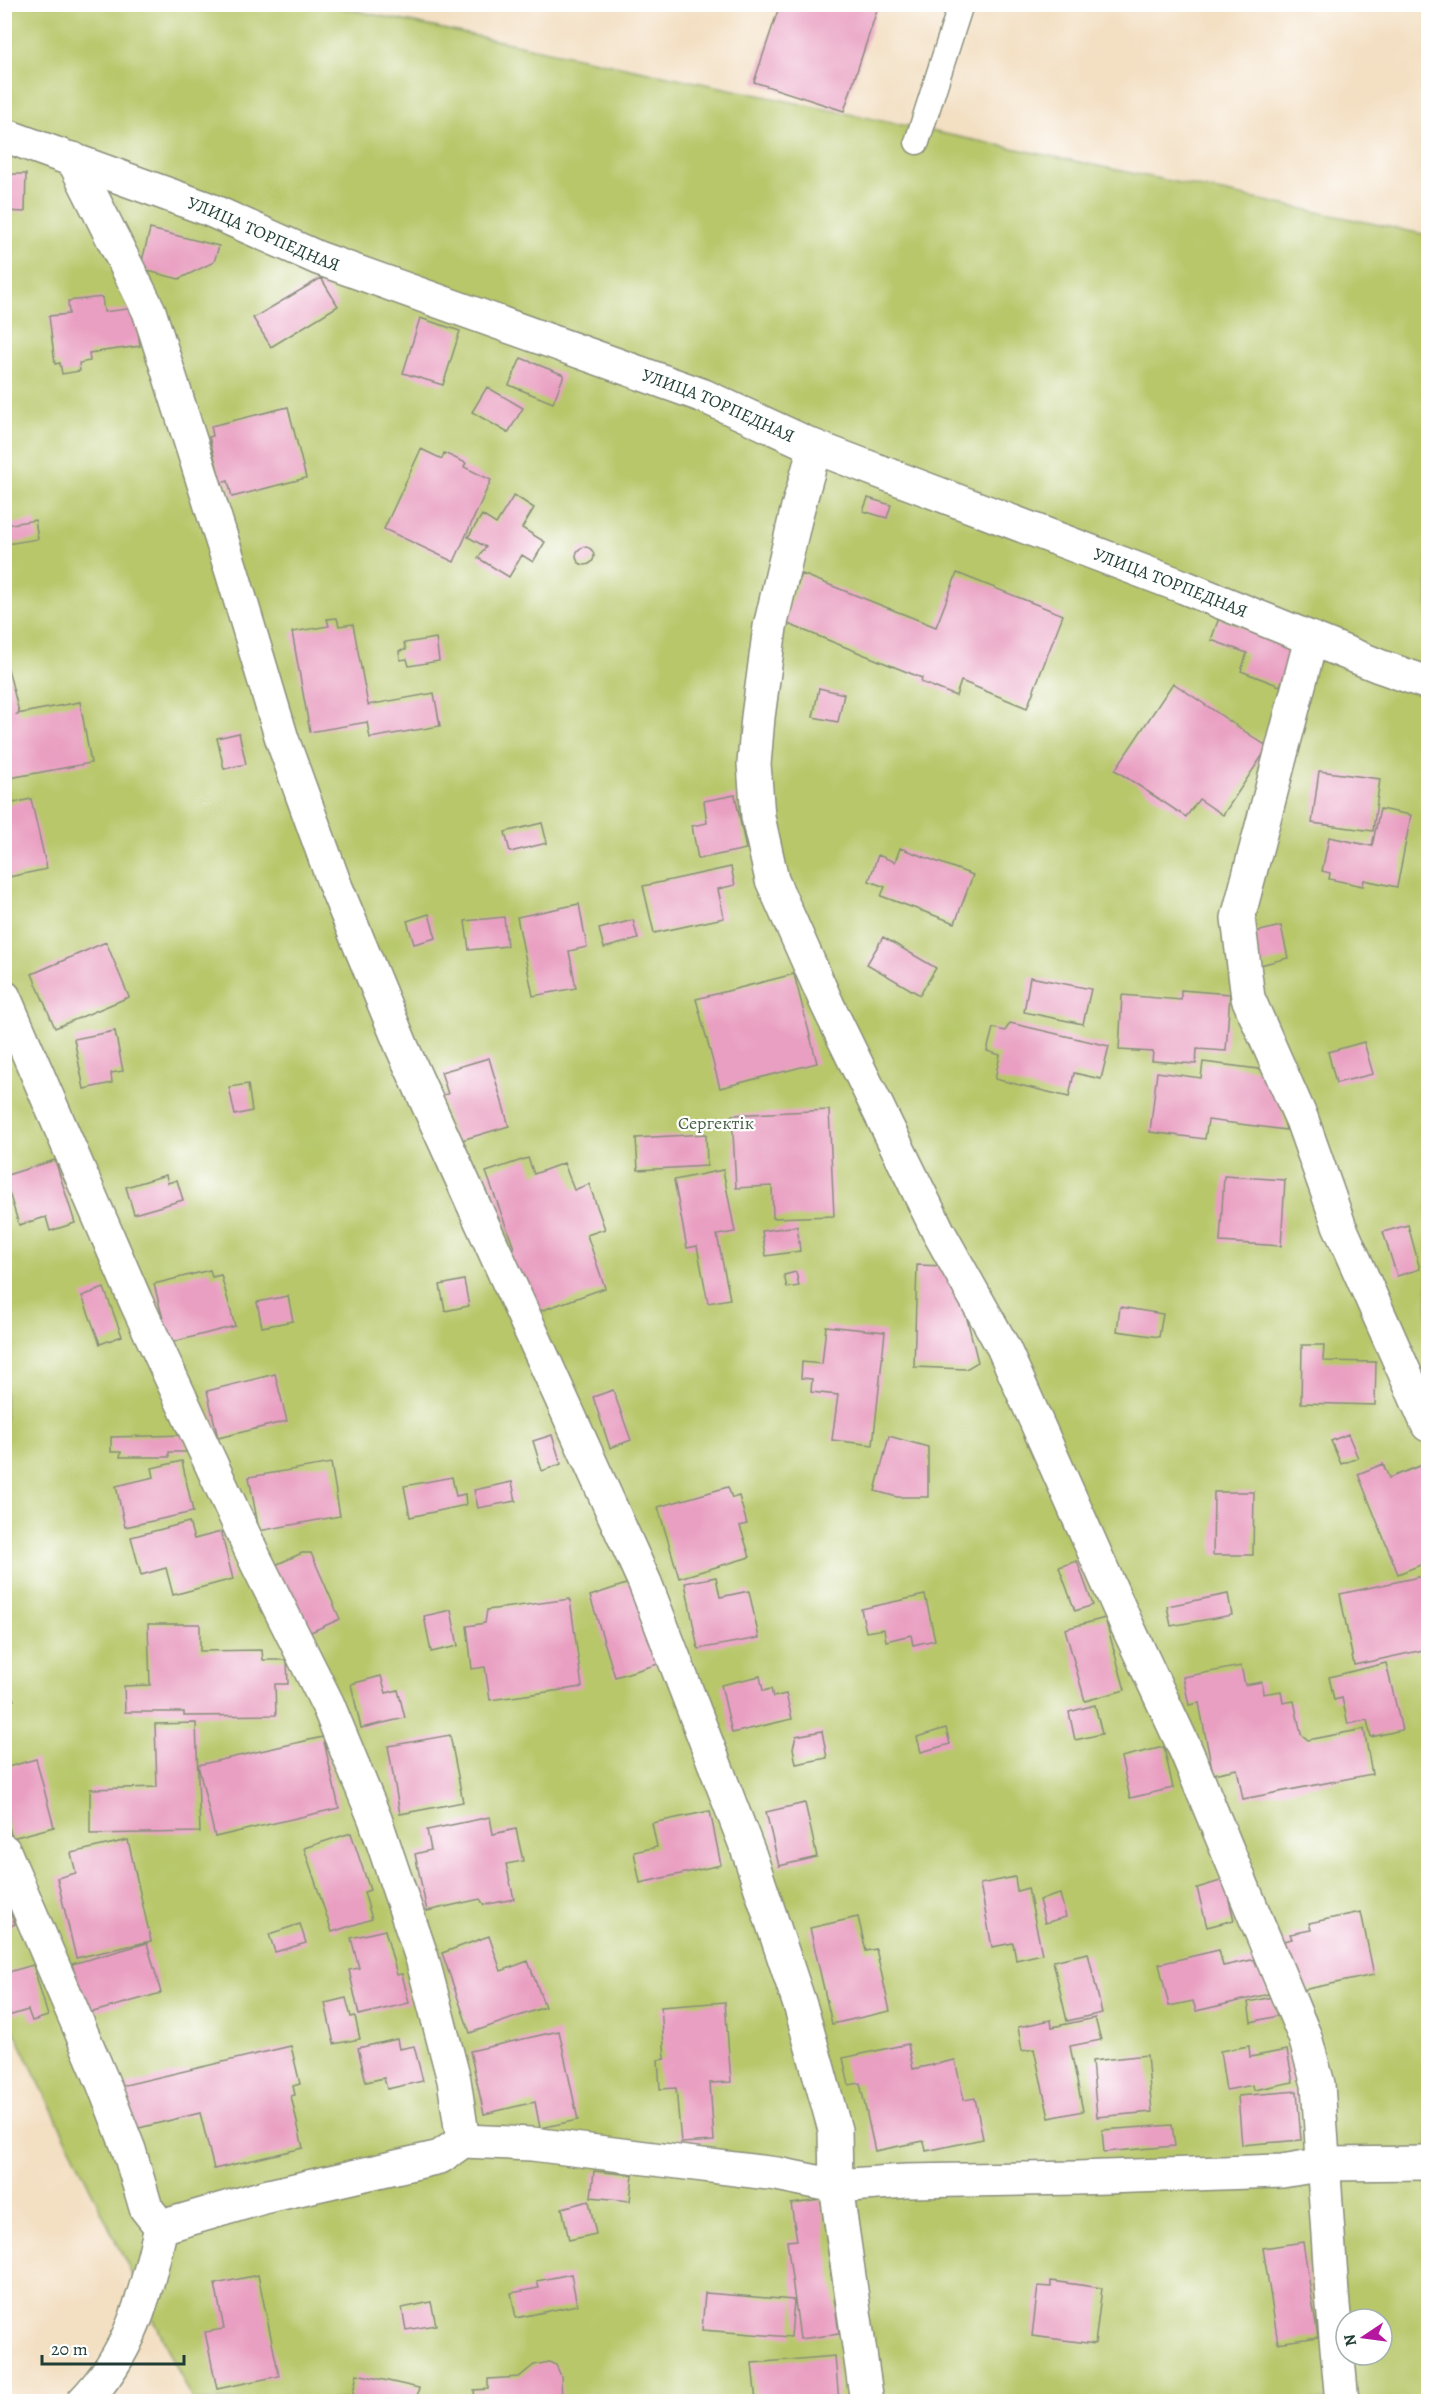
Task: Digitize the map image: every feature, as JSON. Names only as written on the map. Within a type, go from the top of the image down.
[{"type":"street","name":"УЛИЦА ТОРПЕДНАЯ","points":[[4,135],[208,209],[318,258],[704,396],[815,447],[1184,587],[1311,639],[1428,683]]},
{"type":"street","points":[[72,159],[149,311],[236,583],[282,739],[335,885],[402,1047],[645,1583],[750,1856],[801,2008],[835,2130],[836,2186],[867,2402]]},
{"type":"street","points":[[815,447],[796,511],[770,627],[758,717],[754,764],[758,818],[772,880],[828,1006],[938,1231],[1004,1347],[1125,1621],[1187,1753],[1305,2037],[1318,2084],[1332,2294],[1342,2402]]},
{"type":"street","points":[[1311,639],[1238,918],[1248,998],[1302,1120],[1339,1225],[1428,1425]]},
{"type":"street","points":[[4,997],[136,1302],[256,1561],[328,1705],[375,1819],[422,1958],[454,2080],[463,2141]]},
{"type":"street","points":[[4,1851],[103,2083],[129,2150],[146,2208],[162,2228]]},
{"type":"street","points":[[162,2228],[264,2197],[440,2157],[463,2141],[532,2144],[777,2174],[836,2186],[906,2181],[1282,2171],[1324,2164],[1428,2163]]},
{"type":"street","points":[[82,2402],[102,2382],[129,2335],[143,2302],[162,2228]]},
{"type":"lane","points":[[916,142],[961,4]]},
{"type":"green space","name":"Сергектік","points":[[5,5],[328,5],[1428,235],[1428,2401],[193,2401],[5,2012]]},
{"type":"building","points":[[780,4],[879,4],[844,111],[754,82]]},
{"type":"building","points":[[4,174],[26,174],[25,212],[4,211]]},
{"type":"building","points":[[150,229],[219,246],[214,262],[179,279],[140,269]]},
{"type":"building","points":[[321,278],[338,306],[271,347],[253,318]]},
{"type":"building","points":[[102,297],[104,312],[135,308],[140,346],[89,353],[90,361],[79,363],[80,371],[62,374],[60,363],[55,364],[49,316],[69,314],[68,301]]},
{"type":"building","points":[[420,318],[460,331],[443,385],[403,373]]},
{"type":"building","points":[[521,358],[564,375],[553,403],[509,385]]},
{"type":"building","points":[[487,387],[523,408],[508,433],[472,412]]},
{"type":"building","points":[[288,407],[306,478],[232,497],[228,481],[221,483],[209,437],[213,436],[211,426]]},
{"type":"building","points":[[421,449],[442,459],[444,453],[466,463],[464,467],[491,480],[454,562],[384,529]]},
{"type":"building","points":[[514,495],[534,508],[522,528],[545,542],[533,562],[522,555],[509,577],[478,558],[486,547],[468,537],[482,515],[496,524]]},
{"type":"building","points":[[868,498],[891,505],[887,518],[863,511]]},
{"type":"building","points":[[35,520],[38,539],[7,544],[5,525]]},
{"type":"building","points":[[585,547],[591,550],[594,556],[591,562],[585,565],[579,562],[576,556],[579,550]]},
{"type":"building","points":[[957,573],[1063,615],[1027,708],[961,681],[956,696],[921,682],[922,678],[783,622],[802,574],[936,627]]},
{"type":"building","points":[[337,618],[339,626],[353,624],[368,705],[434,693],[440,726],[370,738],[367,722],[310,732],[292,632],[329,626],[327,619]]},
{"type":"building","points":[[1219,618],[1295,646],[1280,686],[1241,671],[1247,653],[1211,640]]},
{"type":"building","points":[[436,638],[439,661],[409,666],[407,659],[400,660],[399,651],[406,650],[404,643]]},
{"type":"building","points":[[4,653],[19,712],[17,714],[80,702],[91,763],[4,779]]},
{"type":"building","points":[[1173,683],[1268,747],[1223,815],[1199,799],[1186,817],[1115,770]]},
{"type":"building","points":[[819,688],[844,694],[838,722],[813,717]]},
{"type":"building","points":[[239,733],[246,764],[224,769],[217,738]]},
{"type":"building","points":[[1319,771],[1380,779],[1373,831],[1312,823]]},
{"type":"building","points":[[735,795],[746,849],[698,859],[692,826],[707,823],[704,801]]},
{"type":"building","points":[[31,799],[47,869],[4,878],[4,805]]},
{"type":"building","points":[[1380,809],[1411,815],[1397,887],[1364,880],[1363,886],[1329,879],[1330,873],[1322,871],[1329,837],[1372,846]]},
{"type":"building","points":[[542,823],[547,843],[510,852],[505,832]]},
{"type":"building","points":[[900,848],[973,875],[955,923],[881,896],[885,887],[869,881],[878,855],[895,862]]},
{"type":"building","points":[[731,867],[735,885],[718,889],[724,918],[654,933],[643,886]]},
{"type":"building","points":[[579,904],[587,947],[569,951],[576,988],[533,996],[517,917]]},
{"type":"building","points":[[429,914],[436,938],[414,944],[407,921]]},
{"type":"building","points":[[504,917],[507,946],[469,950],[465,921]]},
{"type":"building","points":[[633,920],[638,939],[604,948],[599,929]]},
{"type":"building","points":[[1281,926],[1288,958],[1260,965],[1252,933]]},
{"type":"building","points":[[883,937],[936,968],[920,995],[867,964]]},
{"type":"building","points":[[106,942],[129,997],[55,1028],[32,974]]},
{"type":"building","points":[[794,974],[817,1063],[720,1088],[696,999]]},
{"type":"building","points":[[1030,977],[1091,989],[1083,1024],[1024,1012]]},
{"type":"building","points":[[1181,990],[1230,994],[1226,1051],[1197,1049],[1196,1064],[1152,1061],[1153,1052],[1119,1050],[1122,995],[1181,1000]]},
{"type":"building","points":[[1010,1023],[1109,1046],[1101,1079],[1074,1073],[1069,1097],[995,1079],[1000,1055],[987,1051],[993,1028],[1005,1031]]},
{"type":"building","points":[[115,1031],[123,1071],[111,1073],[112,1083],[84,1089],[74,1039]]},
{"type":"building","points":[[1364,1042],[1373,1074],[1336,1083],[1328,1052]]},
{"type":"building","points":[[489,1058],[509,1126],[455,1142],[441,1095],[448,1094],[441,1072]]},
{"type":"building","points":[[1203,1062],[1274,1071],[1286,1130],[1208,1120],[1205,1139],[1150,1132],[1157,1072],[1201,1078]]},
{"type":"building","points":[[248,1084],[252,1111],[235,1115],[229,1087]]},
{"type":"building","points":[[829,1110],[834,1216],[773,1218],[772,1186],[736,1188],[732,1115]]},
{"type":"building","points":[[706,1134],[707,1166],[638,1170],[636,1138]]},
{"type":"building","points":[[528,1158],[534,1174],[564,1163],[574,1190],[589,1184],[605,1229],[587,1235],[605,1288],[529,1315],[507,1250],[514,1248],[486,1172]]},
{"type":"building","points":[[55,1160],[75,1223],[50,1231],[46,1217],[19,1225],[4,1176]]},
{"type":"building","points":[[723,1170],[735,1232],[717,1235],[730,1299],[708,1303],[697,1246],[687,1248],[674,1180]]},
{"type":"building","points":[[166,1175],[168,1183],[177,1180],[183,1200],[134,1214],[126,1187]]},
{"type":"building","points":[[1224,1176],[1285,1180],[1281,1246],[1220,1242]]},
{"type":"building","points":[[1408,1225],[1420,1269],[1397,1276],[1383,1232]]},
{"type":"building","points":[[797,1226],[800,1251],[766,1256],[762,1231]]},
{"type":"building","points":[[917,1265],[946,1266],[959,1287],[978,1362],[966,1369],[914,1367]]},
{"type":"building","points":[[210,1270],[212,1277],[221,1275],[235,1326],[169,1343],[154,1284]]},
{"type":"building","points":[[796,1272],[799,1286],[787,1288],[784,1275]]},
{"type":"building","points":[[464,1280],[469,1306],[445,1311],[440,1285]]},
{"type":"building","points":[[104,1288],[122,1336],[100,1344],[82,1296]]},
{"type":"building","points":[[288,1296],[293,1321],[262,1327],[257,1302]]},
{"type":"building","points":[[1120,1307],[1163,1314],[1159,1337],[1117,1331]]},
{"type":"building","points":[[826,1326],[885,1332],[873,1445],[832,1440],[838,1395],[811,1392],[812,1379],[801,1378],[802,1362],[822,1364]]},
{"type":"building","points":[[1302,1345],[1324,1345],[1323,1361],[1376,1362],[1375,1405],[1301,1403]]},
{"type":"building","points":[[275,1374],[287,1421],[218,1438],[207,1391]]},
{"type":"building","points":[[613,1390],[631,1440],[610,1448],[593,1397]]},
{"type":"building","points":[[1348,1434],[1358,1458],[1341,1464],[1331,1441]]},
{"type":"building","points":[[185,1435],[186,1452],[169,1452],[169,1457],[120,1457],[121,1452],[111,1452],[111,1437]]},
{"type":"building","points":[[552,1435],[561,1464],[542,1471],[533,1441]]},
{"type":"building","points":[[889,1436],[928,1447],[928,1497],[897,1497],[875,1491]]},
{"type":"building","points":[[182,1461],[193,1512],[125,1527],[116,1486],[154,1477],[152,1468]]},
{"type":"building","points":[[331,1463],[340,1516],[259,1531],[249,1477]]},
{"type":"building","points":[[1427,1463],[1428,1562],[1398,1574],[1358,1474],[1383,1464],[1389,1478]]},
{"type":"building","points":[[452,1477],[456,1496],[465,1494],[466,1505],[410,1517],[404,1486]]},
{"type":"building","points":[[512,1482],[516,1501],[478,1508],[474,1490]]},
{"type":"building","points":[[728,1487],[732,1498],[739,1496],[747,1524],[740,1526],[750,1557],[679,1578],[658,1507]]},
{"type":"building","points":[[1214,1492],[1254,1492],[1253,1555],[1213,1555]]},
{"type":"building","points":[[189,1522],[194,1539],[221,1532],[233,1579],[173,1595],[166,1568],[141,1575],[131,1537]]},
{"type":"building","points":[[302,1553],[311,1553],[340,1619],[302,1636],[271,1567]]},
{"type":"building","points":[[1077,1561],[1093,1605],[1075,1611],[1059,1567]]},
{"type":"building","points":[[1428,1575],[1428,1649],[1354,1665],[1340,1594]]},
{"type":"building","points":[[716,1577],[720,1597],[749,1591],[759,1638],[698,1649],[685,1583]]},
{"type":"building","points":[[632,1582],[658,1664],[615,1677],[590,1596]]},
{"type":"building","points":[[1228,1594],[1232,1615],[1171,1626],[1167,1606]]},
{"type":"building","points":[[925,1595],[935,1640],[913,1645],[911,1635],[886,1641],[884,1629],[866,1632],[861,1609]]},
{"type":"building","points":[[570,1599],[582,1687],[490,1700],[485,1667],[472,1669],[467,1626],[485,1623],[487,1610]]},
{"type":"building","points":[[451,1610],[458,1646],[431,1652],[424,1616]]},
{"type":"building","points":[[1105,1618],[1125,1690],[1085,1701],[1065,1629]]},
{"type":"building","points":[[148,1624],[200,1624],[200,1651],[262,1650],[263,1660],[287,1660],[288,1684],[275,1684],[276,1715],[184,1716],[184,1712],[125,1712],[124,1686],[150,1685]]},
{"type":"building","points":[[1386,1663],[1402,1730],[1371,1737],[1367,1720],[1348,1724],[1342,1698],[1334,1700],[1329,1677]]},
{"type":"building","points":[[1241,1666],[1245,1685],[1262,1682],[1263,1694],[1281,1691],[1283,1703],[1294,1701],[1301,1734],[1308,1740],[1364,1729],[1372,1774],[1243,1799],[1237,1769],[1213,1774],[1199,1703],[1189,1705],[1183,1677]]},
{"type":"building","points":[[4,1672],[14,1700],[4,1703]]},
{"type":"building","points":[[381,1676],[386,1693],[398,1690],[405,1718],[361,1728],[351,1684]]},
{"type":"building","points":[[760,1676],[763,1691],[771,1689],[773,1697],[786,1694],[792,1719],[732,1733],[721,1685]]},
{"type":"building","points":[[1095,1705],[1102,1734],[1075,1740],[1069,1712]]},
{"type":"building","points":[[196,1723],[200,1832],[90,1834],[90,1789],[157,1787],[155,1724]]},
{"type":"building","points":[[946,1728],[950,1744],[921,1752],[917,1737]]},
{"type":"building","points":[[822,1731],[827,1758],[796,1764],[793,1748],[796,1736]]},
{"type":"building","points":[[450,1735],[463,1802],[400,1814],[388,1746]]},
{"type":"building","points":[[323,1737],[339,1808],[215,1837],[198,1765]]},
{"type":"building","points":[[1164,1747],[1173,1788],[1130,1798],[1121,1757]]},
{"type":"building","points":[[36,1759],[54,1827],[12,1838],[4,1809],[4,1768]]},
{"type":"building","points":[[805,1803],[817,1857],[779,1866],[766,1812]]},
{"type":"building","points":[[710,1811],[721,1865],[640,1883],[634,1852],[657,1847],[652,1823]]},
{"type":"building","points":[[490,1817],[493,1834],[516,1829],[523,1861],[506,1864],[514,1899],[484,1905],[480,1899],[427,1911],[415,1854],[431,1850],[427,1830]]},
{"type":"building","points":[[351,1833],[370,1890],[364,1892],[372,1919],[332,1932],[304,1848]]},
{"type":"building","points":[[128,1840],[151,1941],[76,1958],[57,1878],[76,1873],[71,1853]]},
{"type":"building","points":[[1015,1877],[1017,1891],[1028,1888],[1042,1954],[1016,1960],[1013,1943],[992,1947],[980,1884]]},
{"type":"building","points":[[1224,1880],[1234,1920],[1207,1927],[1197,1888]]},
{"type":"building","points":[[1060,1894],[1066,1917],[1045,1923],[1039,1900]]},
{"type":"building","points":[[4,1898],[15,1924],[4,1929]]},
{"type":"building","points":[[1361,1912],[1374,1975],[1293,1992],[1283,1941],[1292,1939],[1290,1934],[1311,1930],[1309,1923]]},
{"type":"building","points":[[858,1917],[866,1951],[876,1949],[890,2011],[832,2024],[810,1928]]},
{"type":"building","points":[[300,1924],[306,1943],[275,1952],[269,1934]]},
{"type":"building","points":[[385,1930],[397,1975],[402,1974],[409,2003],[359,2015],[349,1970],[359,1968],[351,1938]]},
{"type":"building","points":[[489,1936],[501,1971],[528,1961],[545,2007],[470,2033],[442,1953]]},
{"type":"building","points":[[147,1943],[161,1993],[86,2014],[72,1964]]},
{"type":"building","points":[[1219,1950],[1223,1966],[1261,1958],[1269,1994],[1196,2011],[1193,2001],[1169,2006],[1159,1964]]},
{"type":"building","points":[[1088,1953],[1102,2013],[1067,2021],[1053,1961]]},
{"type":"building","points":[[33,1965],[48,2016],[32,2021],[28,2010],[5,2017],[5,1973]]},
{"type":"building","points":[[1272,1997],[1277,2016],[1251,2022],[1248,2002]]},
{"type":"building","points":[[346,1998],[351,2017],[355,2016],[360,2039],[334,2044],[325,2003]]},
{"type":"building","points":[[725,2002],[731,2082],[710,2083],[714,2141],[681,2143],[676,2088],[660,2089],[658,2060],[665,2059],[661,2007]]},
{"type":"building","points":[[1095,2018],[1101,2040],[1070,2046],[1083,2111],[1049,2118],[1034,2049],[1022,2051],[1018,2027],[1051,2020],[1052,2027]]},
{"type":"building","points":[[559,2031],[578,2120],[540,2128],[535,2102],[484,2114],[470,2051]]},
{"type":"building","points":[[397,2039],[399,2049],[414,2046],[423,2081],[387,2089],[384,2078],[366,2082],[358,2048]]},
{"type":"building","points":[[908,2044],[913,2069],[955,2060],[964,2100],[975,2098],[983,2139],[926,2151],[924,2141],[875,2151],[860,2083],[849,2085],[843,2058]]},
{"type":"building","points":[[291,2046],[300,2084],[293,2086],[295,2095],[291,2096],[303,2148],[214,2169],[200,2113],[131,2130],[121,2086]]},
{"type":"building","points":[[1249,2046],[1250,2057],[1287,2050],[1293,2082],[1254,2090],[1253,2085],[1226,2090],[1220,2051]]},
{"type":"building","points":[[1147,2055],[1152,2112],[1097,2117],[1092,2061]]},
{"type":"building","points":[[1297,2091],[1301,2140],[1242,2145],[1238,2096]]},
{"type":"building","points":[[1172,2125],[1175,2146],[1104,2152],[1102,2130]]},
{"type":"building","points":[[594,2171],[633,2175],[630,2201],[591,2197]]},
{"type":"building","points":[[821,2200],[839,2334],[800,2339],[787,2241],[797,2240],[791,2204]]},
{"type":"building","points":[[589,2201],[596,2234],[569,2240],[562,2208]]},
{"type":"building","points":[[1303,2242],[1318,2337],[1278,2343],[1263,2248]]},
{"type":"building","points":[[571,2274],[577,2305],[516,2318],[511,2293],[539,2288],[537,2281]]},
{"type":"building","points":[[258,2275],[279,2376],[217,2389],[205,2332],[224,2329],[215,2284]]},
{"type":"building","points":[[1051,2281],[1102,2288],[1095,2344],[1032,2336],[1038,2286],[1051,2287]]},
{"type":"building","points":[[705,2293],[794,2300],[791,2337],[702,2330]]},
{"type":"building","points":[[431,2302],[436,2325],[406,2330],[402,2308]]},
{"type":"building","points":[[835,2356],[839,2402],[756,2402],[752,2363]]},
{"type":"building","points":[[549,2362],[556,2365],[561,2376],[562,2402],[475,2402],[474,2390],[488,2389],[488,2379],[519,2377],[534,2365]]},
{"type":"building","points":[[357,2374],[419,2388],[416,2402],[351,2402]]}]
